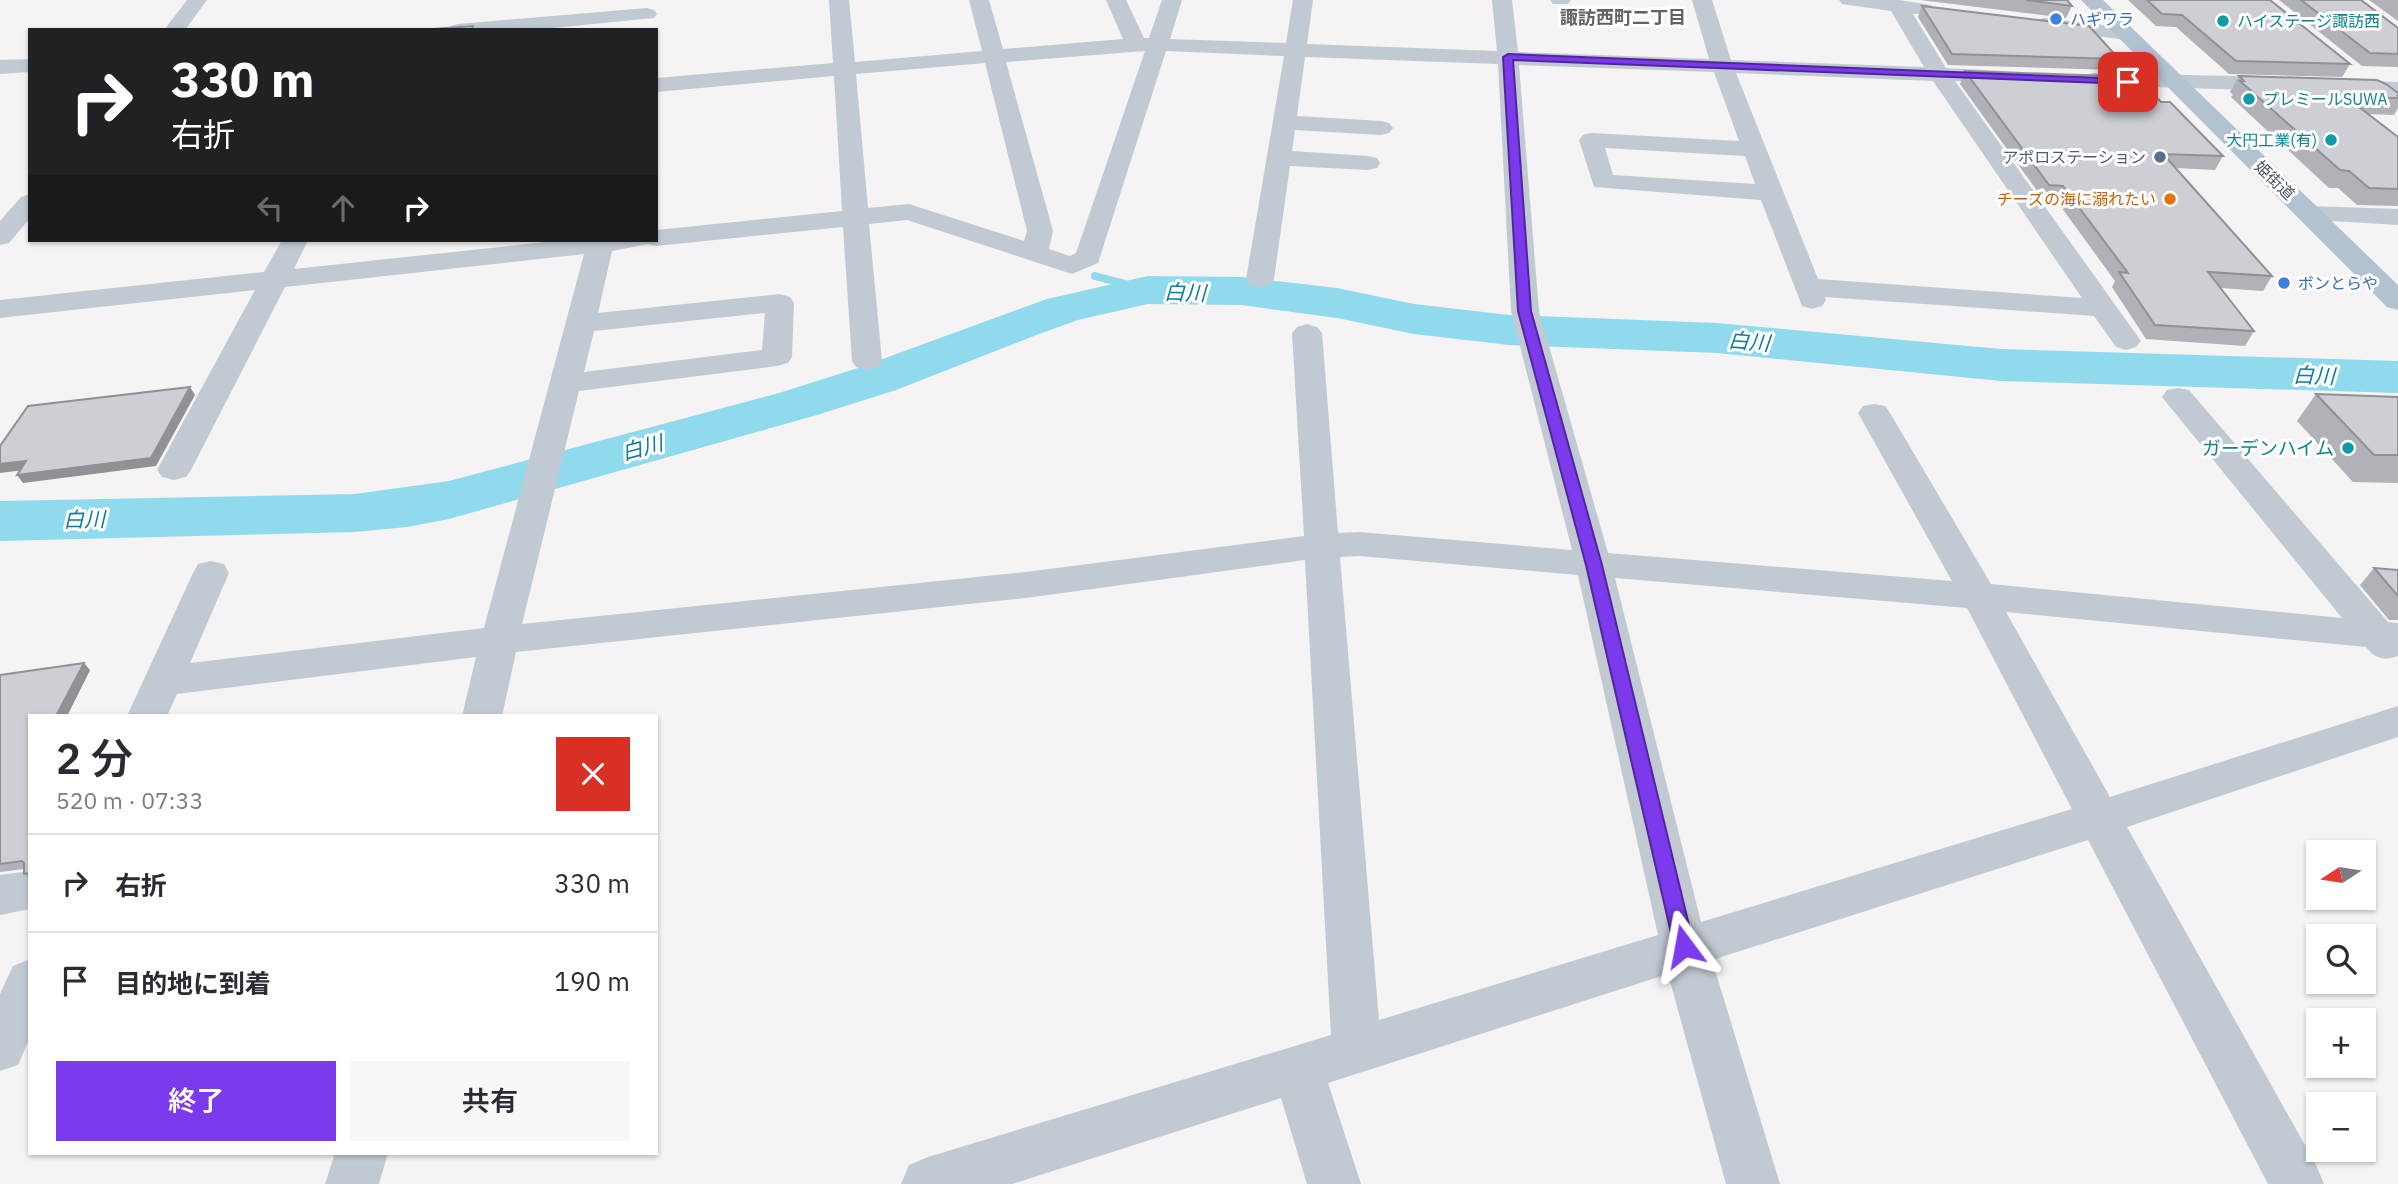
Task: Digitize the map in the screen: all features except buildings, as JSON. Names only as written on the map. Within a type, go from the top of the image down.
[{"type":"main road","name":"姫街道","points":[[2091,0],[2398,301]]},
{"type":"street","points":[[176,28],[197,0]]},
{"type":"street","points":[[839,0],[867,360]]},
{"type":"street","points":[[979,0],[1040,231],[1034,254]]},
{"type":"street","points":[[1116,0],[1147,44]]},
{"type":"street","points":[[658,238],[909,212],[1072,266],[1088,257],[1147,44],[1172,0]]},
{"type":"street","points":[[1260,278],[1303,0]]},
{"type":"street","points":[[1502,0],[1526,316],[1594,565],[1684,946],[1753,1184]]},
{"type":"street","points":[[1702,0],[1722,65],[1810,294],[2103,308]]},
{"type":"street","points":[[1849,0],[1937,11]]},
{"type":"street","points":[[1898,6],[1939,74],[2126,341]]},
{"type":"street","points":[[483,28],[647,15]]},
{"type":"street","points":[[2029,22],[2126,34]]},
{"type":"street","points":[[658,85],[1147,44],[2030,78]]},
{"type":"street","points":[[2343,64],[2398,108]]},
{"type":"street","points":[[0,67],[28,65]]},
{"type":"street","points":[[2069,79],[2398,89]]},
{"type":"street","points":[[1284,122],[1381,128]]},
{"type":"street","points":[[1754,149],[1591,140],[1602,182],[1771,193]]},
{"type":"street","points":[[1278,158],[1368,163]]},
{"type":"street","points":[[0,237],[28,204]]},
{"type":"street","points":[[2309,214],[2398,217]]},
{"type":"street","points":[[174,470],[294,242]]},
{"type":"street","points":[[0,309],[601,242],[499,639],[482,714]]},
{"type":"street","points":[[565,384],[777,357],[780,303],[580,324]]},
{"type":"street","points":[[1307,332],[1357,1051]]},
{"type":"street","points":[[2178,397],[2391,644]]},
{"type":"street","points":[[1874,413],[1979,596],[2297,1184]]},
{"type":"street","points":[[163,681],[499,639],[1026,585],[1320,546],[1359,544],[1979,596],[2391,644]]},
{"type":"street","points":[[149,714],[211,573]]},
{"type":"street","points":[[928,1184],[982,1175],[1684,946],[2098,818],[2398,721]]},
{"type":"street","points":[[0,895],[28,890]]},
{"type":"street","points":[[0,1048],[28,985]]},
{"type":"street","points":[[1298,1070],[1334,1184]]},
{"type":"street","points":[[352,1184],[361,1155]]},
{"type":"waterway","points":[[1095,276],[1148,290]]},
{"type":"waterway","name":"白川","points":[[0,521],[355,513],[407,508],[449,500],[798,404],[877,379],[1021,323],[1064,309],[1148,290],[1241,291],[1337,303],[1414,319],[1509,330],[1717,338],[2001,365],[2398,377]]},
{"type":"place","name":"ハギワラ","points":[[2056,19]]},
{"type":"place","name":"ハイステージ諏訪西","points":[[2223,21]]},
{"type":"place","name":"プレミールSUWA","points":[[2249,99]]},
{"type":"place","name":"大円工業(有)","points":[[2331,140]]},
{"type":"place","name":"アポロステーション","points":[[2160,157]]},
{"type":"place","name":"チーズの海に溺れたい","points":[[2170,199]]},
{"type":"place","name":"ボンとらや","points":[[2284,283]]},
{"type":"place","name":"ガーデンハイム","points":[[2348,448]]},
{"type":"district","name":"諏訪西町二丁目","points":[[1623,17]]},
{"type":"route","points":[[1684,946],[1594,565],[1525,311],[1508,57],[2128,82]]}]
